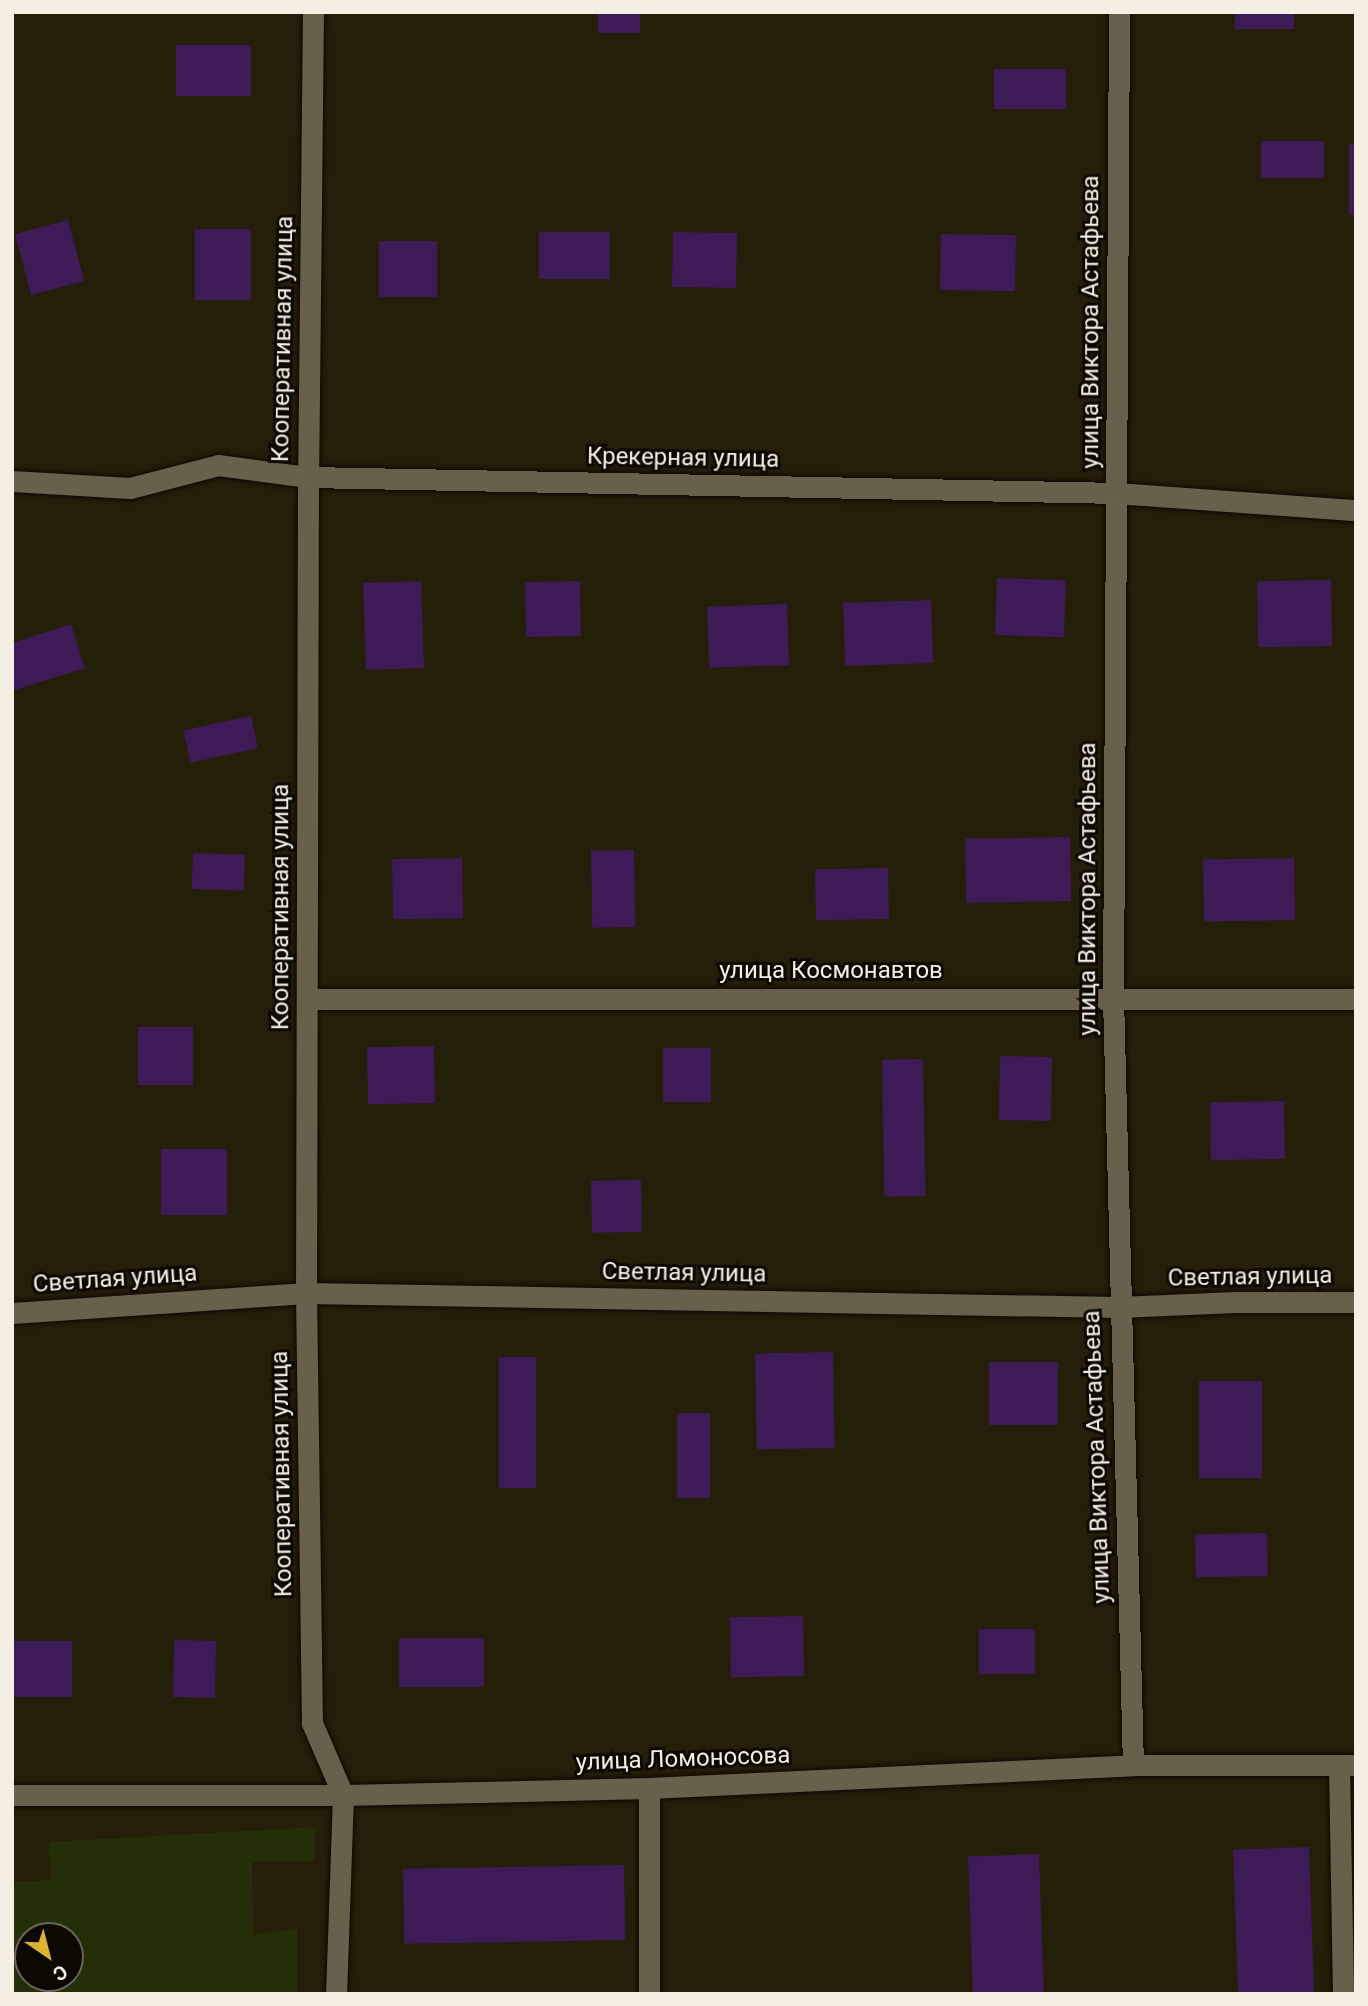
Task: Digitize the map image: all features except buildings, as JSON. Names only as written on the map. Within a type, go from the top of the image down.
[{"type":"street","name":"Кооперативная улица","points":[[313,12],[308,477],[306,1293],[312,1723],[343,1795]]},
{"type":"street","name":"улица Виктора Астафьева","points":[[1119,12],[1114,997],[1119,1307],[1133,1765]]},
{"type":"street","name":"Крекерная улица","points":[[12,481],[130,488],[219,464],[308,477],[1116,493],[1356,510]]},
{"type":"street","name":"улица Космонавтов","points":[[307,999],[1356,999]]},
{"type":"street","name":"Светлая улица","points":[[12,1312],[306,1293],[1119,1307],[1235,1302],[1356,1302]]},
{"type":"street","name":"улица Ломоносова","points":[[12,1795],[343,1795],[649,1788],[1133,1765],[1347,1765]]},
{"type":"street","points":[[1343,1994],[1347,1765]]},
{"type":"street","points":[[649,1788],[649,1994]]},
{"type":"street","points":[[336,1994],[343,1795]]},
{"type":"green space","points":[[316,1827],[314,1861],[252,1862],[253,1935],[297,1928],[297,1994],[12,1994],[12,1882],[51,1880],[49,1842]]}]
